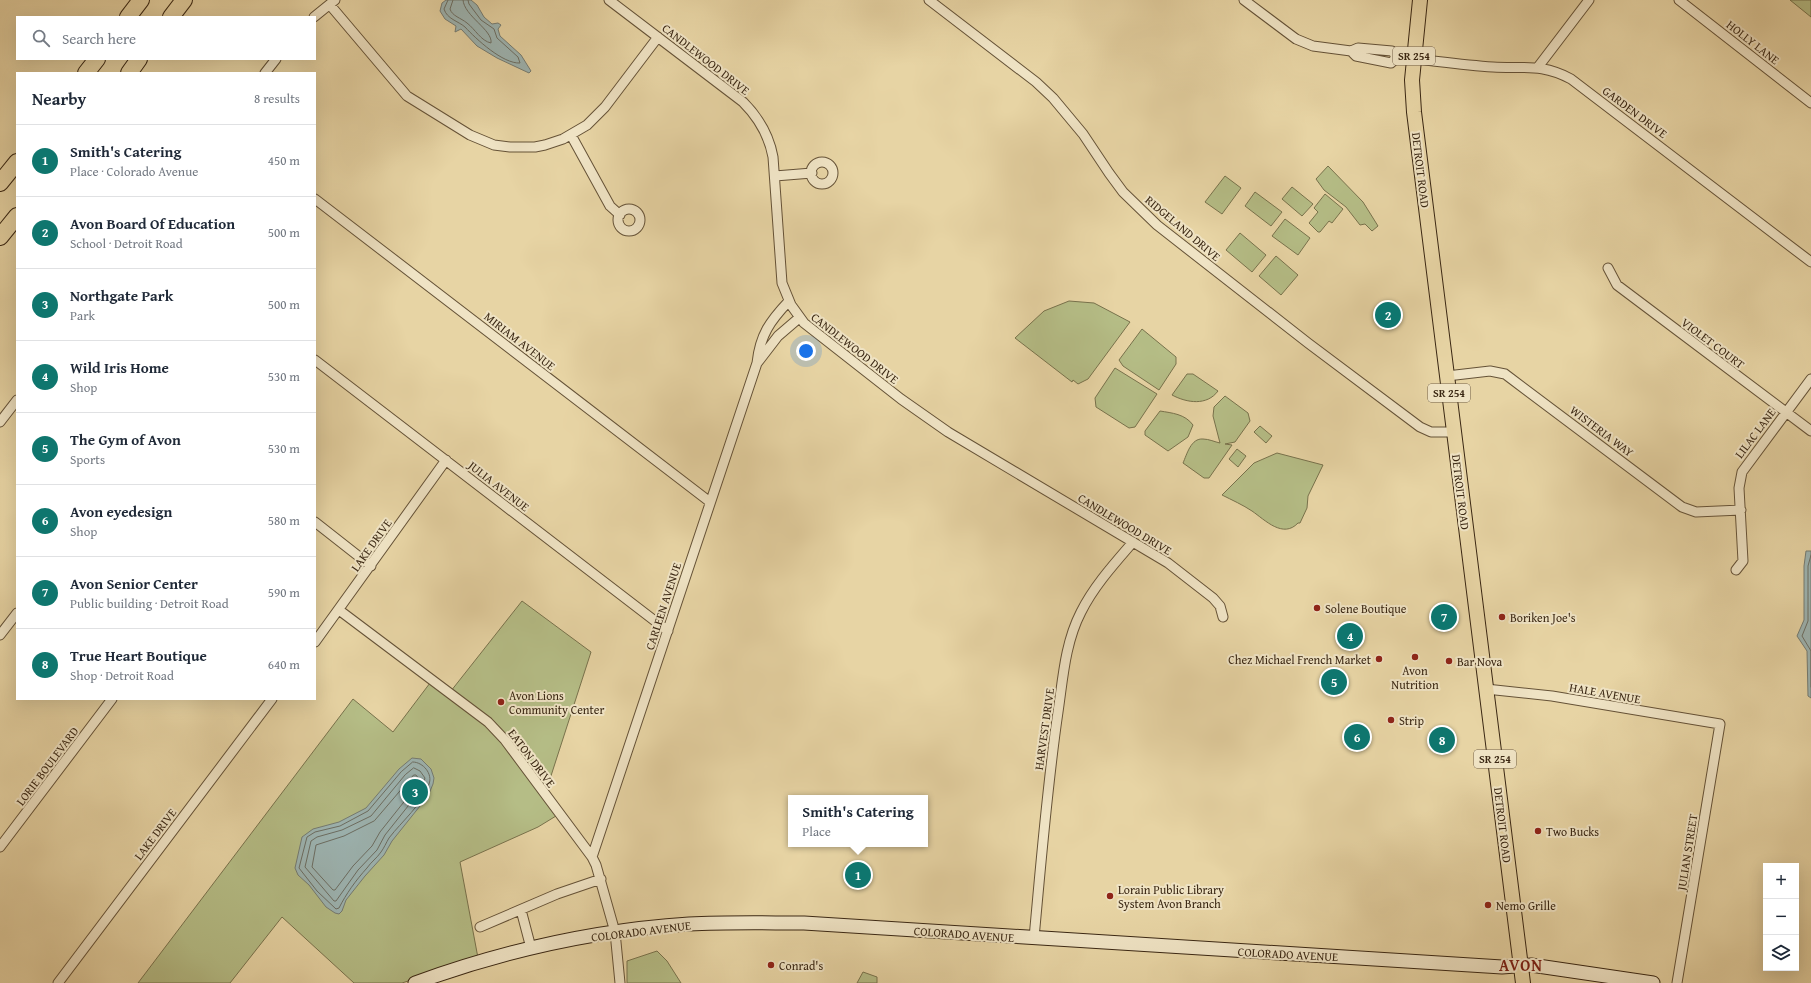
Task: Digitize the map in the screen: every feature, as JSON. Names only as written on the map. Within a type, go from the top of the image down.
[{"type":"highway","points":[[129,16],[141,0]]},
{"type":"highway","points":[[172,16],[184,0]]},
{"type":"highway","points":[[87,72],[96,60]]},
{"type":"highway","points":[[130,72],[138,60]]},
{"type":"highway","points":[[0,183],[16,163]]},
{"type":"highway","points":[[0,237],[16,217]]},
{"type":"main road","name":"DETROIT ROAD","points":[[1420,0],[1412,80],[1414,112],[1523,983]]},
{"type":"main road","name":"COLORADO AVENUE","points":[[414,983],[482,961],[531,948],[615,932],[689,924],[780,923],[1502,967],[1531,964],[1653,983]]},
{"type":"street","name":"CANDLEWOOD DRIVE","points":[[609,0],[743,102],[761,123],[770,143],[775,176],[781,275],[789,301],[808,327],[894,394],[942,428],[1168,563],[1206,591],[1217,602],[1223,617]]},
{"type":"street","name":"RIDGELAND DRIVE","points":[[929,0],[1036,82],[1053,98],[1084,134],[1123,192],[1139,209],[1166,232],[1308,343],[1420,427],[1431,432],[1454,432]]},
{"type":"street","points":[[1244,0],[1257,5]]},
{"type":"street","points":[[1538,67],[1589,0]]},
{"type":"street","name":"HOLLY LANE","points":[[1679,0],[1811,104]]},
{"type":"street","points":[[315,16],[332,2],[407,96],[465,132],[494,144],[518,148],[545,145],[571,135],[586,125],[606,107],[658,37]]},
{"type":"street","name":"GARDEN DRIVE","points":[[1257,5],[1296,39],[1304,44],[1351,52],[1356,56],[1391,63],[1397,57],[1494,67],[1538,67],[1558,72],[1571,79],[1811,262]]},
{"type":"street","points":[[266,72],[275,60]]},
{"type":"street","points":[[571,135],[610,206],[620,215]]},
{"type":"street","points":[[775,176],[812,173]]},
{"type":"street","name":"MIRIAM AVENUE","points":[[316,200],[710,502]]},
{"type":"street","name":"VIOLET COURT","points":[[1608,268],[1617,285],[1811,431]]},
{"type":"street","name":"CARLEEN AVENUE","points":[[592,857],[757,363],[764,333],[774,318],[789,301]]},
{"type":"street","name":"CARLEEN AVENUE","points":[[757,363],[781,333],[800,318]]},
{"type":"street","name":"JULIA AVENUE","points":[[316,361],[668,630]]},
{"type":"street","name":"WISTERIA WAY","points":[[1447,376],[1490,371],[1505,374],[1682,507],[1696,512],[1741,510]]},
{"type":"street","name":"LILAC LANE","points":[[1736,570],[1743,561],[1740,481],[1742,472],[1811,379]]},
{"type":"street","points":[[0,422],[16,401]]},
{"type":"street","name":"LAKE DRIVE","points":[[316,641],[340,610],[446,460]]},
{"type":"street","points":[[316,523],[371,566]]},
{"type":"street","name":"HARVEST DRIVE","points":[[1034,938],[1052,758],[1070,642],[1077,620],[1096,586],[1133,542]]},
{"type":"street","name":"EATON DRIVE","points":[[340,610],[488,722],[505,740],[592,857],[601,879],[615,932],[620,981]]},
{"type":"street","points":[[0,635],[16,614]]},
{"type":"street","name":"HALE AVENUE","points":[[1486,689],[1552,696],[1720,724]]},
{"type":"street","name":"LORIE BOULEVARD","points":[[0,847],[111,700]]},
{"type":"street","name":"LAKE DRIVE","points":[[58,983],[271,700]]},
{"type":"street","name":"JULIAN STREET","points":[[1677,983],[1720,724]]},
{"type":"street","points":[[480,927],[570,889],[601,879]]},
{"type":"street","points":[[521,910],[531,948]]},
{"type":"green space","points":[[1790,0],[1811,0],[1811,17]]},
{"type":"green space","points":[[1328,166],[1363,202],[1378,226],[1372,231],[1365,224],[1360,225],[1346,207],[1324,190],[1316,179]]},
{"type":"green space","points":[[1225,176],[1241,188],[1222,214],[1205,202]]},
{"type":"green space","points":[[1292,187],[1313,204],[1302,216],[1282,199]]},
{"type":"green space","points":[[1255,192],[1282,212],[1271,226],[1245,206]]},
{"type":"green space","points":[[1325,194],[1343,209],[1332,223],[1329,221],[1320,232],[1318,232],[1309,223],[1318,212],[1314,208]]},
{"type":"green space","points":[[1285,219],[1310,238],[1298,255],[1272,236]]},
{"type":"green space","points":[[1240,233],[1266,255],[1252,272],[1226,250]]},
{"type":"green space","points":[[1276,256],[1298,275],[1281,295],[1259,276]]},
{"type":"green space","points":[[1069,301],[1094,303],[1130,322],[1088,379],[1078,384],[1073,380],[1072,382],[1015,338],[1044,311]]},
{"type":"green space","points":[[1142,329],[1176,357],[1176,364],[1159,390],[1123,366],[1119,360]]},
{"type":"green space","points":[[1115,368],[1157,394],[1135,427],[1129,428],[1096,407],[1095,398]]},
{"type":"green space","points":[[1187,374],[1193,374],[1218,391],[1208,399],[1196,402],[1184,400],[1172,395]]},
{"type":"green space","points":[[1225,396],[1248,413],[1250,421],[1235,442],[1225,444],[1232,445],[1209,478],[1204,478],[1183,463],[1190,447],[1195,441],[1205,439],[1220,443],[1213,416],[1214,407]]},
{"type":"green space","points":[[1160,411],[1182,416],[1193,425],[1188,437],[1168,451],[1145,435],[1145,431]]},
{"type":"green space","points":[[1260,426],[1272,436],[1266,443],[1254,432]]},
{"type":"green space","points":[[1237,449],[1246,456],[1238,467],[1229,459]]},
{"type":"green space","points":[[1277,453],[1323,465],[1308,496],[1307,508],[1300,523],[1286,529],[1280,529],[1268,523],[1249,509],[1222,495],[1254,463]]},
{"type":"green space","points":[[522,601],[591,652],[549,782],[547,803],[556,816],[538,827],[460,862],[478,958],[402,983],[354,983],[282,917],[230,983],[138,983],[353,699],[393,732],[430,683],[447,696]]},
{"type":"green space","points":[[657,951],[667,961],[681,983],[627,983],[627,961]]},
{"type":"green space","points":[[863,972],[877,977],[877,983],[857,983]]},
{"type":"water","points":[[446,0],[471,0],[477,5],[484,17],[492,24],[498,23],[501,25],[498,29],[500,36],[521,55],[531,71],[529,73],[497,58],[477,46],[461,29],[455,32],[456,26],[445,19],[440,11],[442,3]]},
{"type":"water","points":[[1806,551],[1811,551],[1811,698],[1808,696],[1807,651],[1797,636],[1804,620],[1804,566]]},
{"type":"water","points":[[412,758],[421,759],[431,769],[434,778],[428,796],[392,841],[384,855],[346,900],[342,911],[339,914],[335,913],[326,907],[309,885],[298,875],[295,868],[302,837],[313,829],[339,822],[366,808],[399,769]]},
{"type":"place","name":"Avon Board Of Education","points":[[1388,315]]},
{"type":"place","name":"Solene Boutique","points":[[1317,608]]},
{"type":"place","name":"Avon Senior Center","points":[[1444,617]]},
{"type":"place","name":"Boriken Joe's","points":[[1502,617]]},
{"type":"place","name":"Wild Iris Home","points":[[1350,636]]},
{"type":"place","name":"Avon Nutrition","points":[[1415,657]]},
{"type":"place","name":"Chez Michael French Market","points":[[1379,659]]},
{"type":"place","name":"Bar Nova","points":[[1449,661]]},
{"type":"place","name":"The Gym of Avon","points":[[1334,682]]},
{"type":"place","name":"Avon Lions Community Center","points":[[501,702]]},
{"type":"place","name":"Strip","points":[[1391,720]]},
{"type":"place","name":"Avon eyedesign","points":[[1357,737]]},
{"type":"place","name":"True Heart Boutique","points":[[1442,740]]},
{"type":"place","name":"Northgate Park","points":[[415,792]]},
{"type":"place","name":"Two Bucks","points":[[1538,831]]},
{"type":"place","name":"Smith's Catering","points":[[858,875]]},
{"type":"place","name":"Lorain Public Library System Avon Branch","points":[[1110,896]]},
{"type":"place","name":"Nemo Grille","points":[[1488,905]]},
{"type":"place","name":"Conrad's","points":[[771,965]]},
{"type":"district","name":"AVON","points":[[1521,965]]}]
